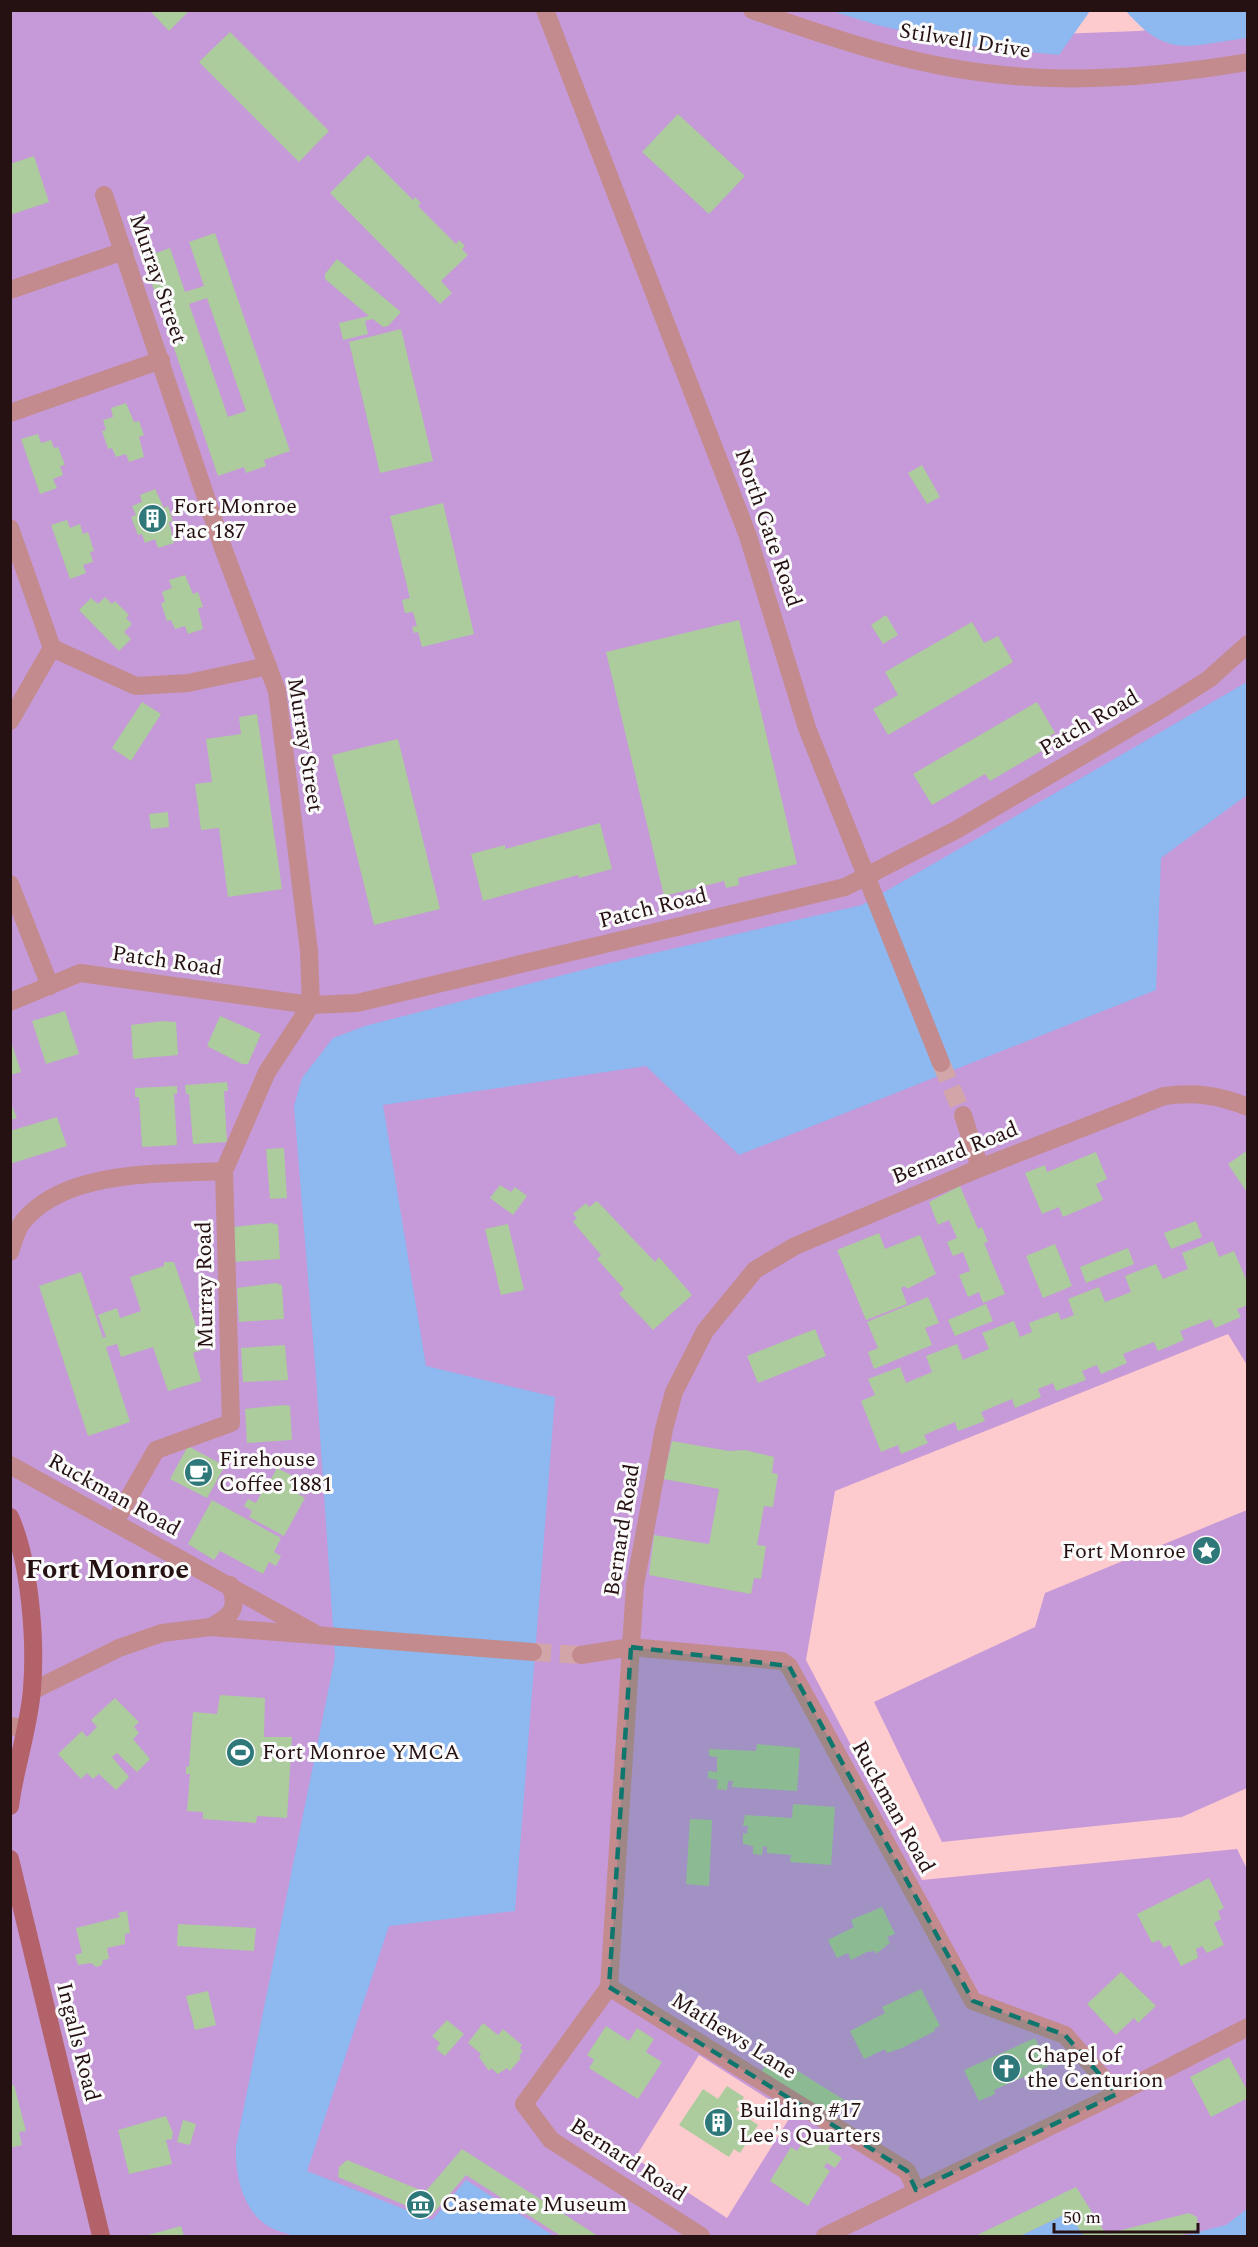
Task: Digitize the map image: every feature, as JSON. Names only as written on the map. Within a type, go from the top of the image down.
[{"type":"street","name":"North Gate Road","points":[[545,10],[748,536],[807,728],[941,1063]]},
{"type":"street","name":"Stilwell Drive","points":[[752,10],[831,38],[877,51],[933,64],[994,74],[1041,78],[1132,76],[1248,62]]},
{"type":"street","name":"Murray Street","points":[[104,195],[223,548],[277,691],[309,951],[311,1005]]},
{"type":"street","points":[[10,291],[124,250]]},
{"type":"street","points":[[10,413],[161,360]]},
{"type":"street","points":[[10,528],[52,648],[136,686],[188,683],[267,666]]},
{"type":"street","name":"Patch Road","points":[[10,1002],[80,973],[311,1005],[357,1003],[845,887],[869,884],[1165,707],[1209,679],[1248,644]]},
{"type":"street","points":[[10,721],[52,648]]},
{"type":"street","points":[[10,884],[50,986]]},
{"type":"street","name":"Murray Road","points":[[115,1522],[156,1450],[231,1423],[224,1171],[267,1072],[311,1005]]},
{"type":"street","name":"Bernard Road","points":[[701,2236],[551,2140],[524,2104],[609,1987],[634,1585],[664,1429],[674,1392],[705,1331],[754,1270],[795,1246],[980,1168],[1164,1096],[1191,1093],[1224,1098],[1248,1107]]},
{"type":"street","points":[[963,1115],[980,1168]]},
{"type":"street","points":[[10,1252],[24,1219],[53,1197],[85,1185],[123,1176],[224,1171]]},
{"type":"street","name":"Ruckman Road","points":[[10,1465],[321,1636]]},
{"type":"street","points":[[10,1517],[15,1527],[32,1617],[32,1690],[17,1727],[10,1806]]},
{"type":"street","points":[[211,1627],[228,1617],[233,1609],[235,1599],[230,1585]]},
{"type":"street","name":"Ruckman Road","points":[[32,1690],[119,1648],[162,1633],[211,1627],[533,1652]]},
{"type":"street","name":"Ruckman Road","points":[[581,1655],[631,1647],[782,1661],[789,1665],[973,2001],[1065,2035],[1117,2094]]},
{"type":"street","name":"Ingalls Road","points":[[10,1859],[101,2236]]},
{"type":"street","name":"Mathews Lane","points":[[609,1987],[907,2171],[916,2190]]},
{"type":"street","points":[[825,2236],[1117,2094],[1248,2027]]},
{"type":"highlighted area","points":[[631,1647],[789,1666],[973,2001],[1065,2035],[1117,2094],[916,2190],[907,2171],[609,1987]]},
{"type":"shaded area","name":"Fort Monroe","points":[[873,10],[1058,34],[1139,31],[1247,17],[1247,1365],[1228,1334],[835,1491],[806,1660],[922,1880],[1237,1849],[1248,1871],[1247,2236],[11,2236],[11,11]],"holes":[[[699,2055],[792,2114],[727,2218],[635,2158]]]},
{"type":"shaded area","points":[[1247,1510],[1247,1788],[1182,1817],[942,1842],[874,1702],[1035,1627],[1045,1593]]},
{"type":"water","points":[[832,11],[1090,11],[1059,55],[964,45],[877,25]]},
{"type":"water","points":[[1126,11],[1247,11],[1247,38],[1181,46],[1155,37],[1141,27]]},
{"type":"water","points":[[1247,682],[1247,795],[1161,858],[1156,990],[739,1155],[646,1066],[383,1105],[426,1366],[555,1397],[515,1911],[389,1926],[307,2171],[432,2220],[466,2180],[554,2236],[294,2236],[268,2226],[259,2219],[246,2201],[237,2168],[236,2146],[335,1657],[316,1376],[294,1106],[302,1078],[333,1038],[365,1026],[598,966],[862,905]]},
{"type":"water","points":[[1247,2209],[1247,2236],[1182,2236],[1226,2225]]},
{"type":"water","points":[[1068,2213],[1084,2236],[1020,2236]]},
{"type":"building","points":[[149,10],[190,10],[169,31]]},
{"type":"building","points":[[230,32],[329,131],[299,162],[199,62]]},
{"type":"building","points":[[678,114],[745,176],[709,214],[642,152]]},
{"type":"building","points":[[368,155],[413,200],[415,197],[421,203],[418,206],[456,244],[459,240],[465,246],[462,249],[468,255],[441,281],[452,293],[440,304],[330,193]]},
{"type":"building","points":[[34,156],[49,202],[10,215],[10,164]]},
{"type":"building","points":[[215,233],[290,451],[264,460],[266,466],[246,473],[244,467],[218,476],[143,258],[170,248],[185,292],[204,286],[189,242]],"holes":[[[207,298],[246,411],[228,417],[189,304]]]},
{"type":"building","points":[[337,259],[401,312],[388,326],[383,327],[373,319],[365,321],[368,334],[343,340],[339,323],[369,316],[325,279],[325,274]]},
{"type":"building","points":[[401,329],[433,461],[380,473],[349,342]]},
{"type":"building","points":[[126,403],[134,422],[139,421],[144,435],[139,437],[144,457],[129,462],[126,454],[116,457],[112,448],[108,449],[102,431],[106,430],[103,420],[113,417],[111,408]]},
{"type":"building","points":[[38,434],[41,443],[51,440],[54,448],[58,447],[65,465],[60,466],[63,475],[53,479],[57,488],[40,494],[21,439]]},
{"type":"building","points":[[922,465],[940,497],[927,504],[908,473]]},
{"type":"building","name":"Fort Monroe Fac 187","points":[[155,489],[164,508],[168,506],[173,521],[169,522],[174,543],[158,548],[155,539],[145,543],[142,534],[138,535],[131,517],[136,515],[132,506],[142,502],[140,495]]},
{"type":"building","points":[[443,503],[474,634],[422,647],[418,632],[414,633],[412,627],[417,626],[413,612],[405,613],[402,600],[410,598],[390,516]]},
{"type":"building","points":[[67,520],[70,528],[80,524],[83,534],[88,532],[94,551],[90,552],[93,562],[83,565],[86,573],[70,579],[51,525]]},
{"type":"building","points":[[185,575],[193,594],[198,592],[203,607],[198,608],[203,629],[188,634],[185,626],[175,629],[171,620],[167,621],[161,603],[165,602],[162,592],[172,588],[169,580]]},
{"type":"building","points":[[105,597],[112,604],[115,601],[129,615],[126,618],[132,624],[124,632],[131,639],[119,651],[79,610],[91,598],[98,604]]},
{"type":"building","points":[[886,615],[898,635],[883,644],[871,625]]},
{"type":"building","points":[[739,620],[797,864],[738,878],[739,885],[726,888],[724,881],[664,896],[606,652]]},
{"type":"building","points":[[972,622],[984,643],[998,636],[1013,662],[888,735],[873,709],[898,695],[885,672]]},
{"type":"building","points":[[142,702],[161,714],[131,761],[112,748]]},
{"type":"building","points":[[1037,702],[1055,733],[1040,741],[1045,749],[990,781],[985,774],[932,805],[913,774]]},
{"type":"building","points":[[257,714],[282,889],[228,897],[219,828],[201,830],[195,784],[212,782],[206,739],[241,734],[239,717]]},
{"type":"building","points":[[398,739],[440,909],[374,925],[332,755]]},
{"type":"building","points":[[168,812],[169,827],[151,829],[149,814]]},
{"type":"building","points":[[600,823],[612,869],[579,878],[578,875],[483,901],[471,854],[505,845],[505,849]]},
{"type":"building","points":[[65,1011],[79,1054],[46,1064],[32,1021]]},
{"type":"building","points":[[220,1016],[261,1034],[248,1064],[242,1064],[207,1046]]},
{"type":"building","points":[[163,1021],[176,1022],[178,1055],[133,1059],[131,1025]]},
{"type":"building","points":[[10,1038],[21,1072],[10,1075]]},
{"type":"building","points":[[227,1082],[228,1091],[224,1091],[227,1142],[193,1144],[189,1094],[186,1094],[185,1085]]},
{"type":"building","points":[[177,1086],[177,1094],[174,1094],[177,1145],[142,1147],[139,1097],[135,1097],[135,1088]]},
{"type":"building","points":[[10,1101],[17,1118],[10,1120]]},
{"type":"building","points":[[57,1117],[67,1146],[10,1164],[10,1131]]},
{"type":"building","points":[[284,1148],[287,1198],[270,1199],[266,1149]]},
{"type":"building","points":[[1248,1150],[1248,1194],[1228,1164]]},
{"type":"building","points":[[1096,1152],[1107,1179],[1096,1184],[1103,1200],[1063,1217],[1059,1207],[1042,1214],[1025,1173],[1045,1165],[1047,1172]]},
{"type":"building","points":[[500,1185],[511,1192],[515,1187],[527,1196],[513,1215],[490,1198]]},
{"type":"building","points":[[960,1186],[978,1229],[982,1227],[988,1242],[984,1243],[1005,1294],[983,1303],[979,1292],[968,1297],[959,1275],[970,1271],[963,1252],[953,1256],[947,1242],[957,1238],[949,1220],[938,1225],[929,1202]]},
{"type":"building","points":[[597,1201],[655,1262],[659,1257],[692,1295],[653,1330],[619,1294],[624,1289],[597,1259],[601,1255],[573,1222],[577,1218],[573,1214],[586,1203],[589,1207]]},
{"type":"building","points":[[1196,1221],[1202,1237],[1171,1249],[1164,1233]]},
{"type":"building","points":[[272,1223],[278,1225],[280,1259],[234,1262],[232,1227]]},
{"type":"building","points":[[508,1224],[524,1290],[501,1295],[485,1229]]},
{"type":"building","points":[[879,1233],[885,1249],[920,1235],[936,1274],[907,1289],[905,1286],[901,1288],[907,1304],[866,1320],[837,1250]]},
{"type":"building","points":[[1213,1241],[1219,1257],[1234,1251],[1248,1284],[1248,1305],[1237,1309],[1241,1317],[1215,1328],[1211,1319],[1180,1331],[1184,1340],[1158,1351],[1154,1342],[1123,1354],[1127,1363],[1101,1374],[1097,1365],[1082,1371],[1086,1380],[1056,1391],[1053,1383],[1038,1389],[1041,1397],[1015,1408],[1012,1399],[981,1412],[985,1421],[958,1431],[955,1422],[924,1435],[928,1443],[901,1454],[898,1445],[881,1452],[861,1401],[875,1395],[868,1379],[900,1367],[906,1383],[932,1372],[926,1356],[957,1344],[963,1360],[989,1349],[982,1333],[1014,1321],[1020,1337],[1032,1332],[1029,1323],[1058,1312],[1061,1320],[1074,1315],[1068,1299],[1099,1287],[1105,1302],[1131,1292],[1125,1276],[1156,1264],[1163,1279],[1188,1269],[1182,1253]]},
{"type":"building","points":[[1055,1244],[1072,1286],[1043,1298],[1026,1256]]},
{"type":"building","points":[[1128,1248],[1134,1264],[1086,1283],[1080,1267]]},
{"type":"building","points":[[164,1262],[174,1262],[204,1349],[193,1353],[201,1381],[168,1391],[153,1347],[121,1357],[117,1344],[106,1347],[130,1422],[88,1436],[39,1286],[81,1272],[103,1338],[106,1337],[98,1315],[117,1308],[120,1318],[141,1311],[130,1277],[164,1266]]},
{"type":"building","points":[[276,1283],[282,1285],[284,1319],[239,1322],[237,1288]]},
{"type":"building","points":[[928,1297],[939,1323],[925,1328],[932,1345],[874,1369],[868,1352],[878,1348],[867,1322]]},
{"type":"building","points":[[986,1304],[993,1321],[955,1336],[948,1320]]},
{"type":"building","points":[[815,1329],[826,1356],[758,1383],[747,1356]]},
{"type":"building","points":[[285,1345],[288,1380],[243,1382],[241,1348]]},
{"type":"building","points":[[290,1406],[292,1440],[247,1443],[245,1409]]},
{"type":"building","points":[[672,1441],[729,1451],[745,1450],[774,1457],[772,1473],[778,1474],[773,1507],[764,1506],[757,1545],[766,1546],[761,1579],[754,1578],[751,1594],[649,1575],[654,1535],[709,1544],[719,1489],[663,1479]]},
{"type":"building","name":"Firehouse Coffee 1881","points":[[188,1446],[225,1466],[207,1498],[170,1479]]},
{"type":"building","points":[[277,1468],[305,1482],[298,1494],[305,1498],[284,1536],[249,1517],[252,1511],[244,1506],[248,1499],[256,1503],[263,1490],[257,1486],[262,1477],[270,1481]]},
{"type":"building","points":[[212,1500],[281,1538],[274,1552],[281,1556],[276,1566],[269,1562],[263,1574],[220,1551],[214,1560],[188,1544]]},
{"type":"building","name":"Fort Monroe YMCA","points":[[220,1695],[265,1698],[264,1737],[292,1737],[287,1818],[257,1816],[256,1823],[203,1819],[203,1812],[187,1811],[190,1774],[186,1774],[186,1766],[189,1767],[193,1712],[217,1714]]},
{"type":"building","points":[[115,1698],[139,1722],[134,1727],[139,1733],[133,1739],[150,1759],[137,1772],[117,1753],[112,1757],[129,1777],[116,1790],[99,1774],[93,1779],[87,1773],[81,1779],[58,1754],[82,1731],[87,1737],[97,1727],[91,1720]]},
{"type":"building","points":[[757,1744],[800,1748],[797,1791],[732,1787],[733,1781],[728,1781],[727,1790],[717,1789],[718,1780],[708,1778],[708,1771],[717,1772],[717,1757],[709,1756],[709,1749],[756,1751]]},
{"type":"building","points":[[793,1804],[835,1807],[831,1865],[790,1862],[791,1855],[767,1853],[767,1847],[763,1846],[762,1855],[753,1854],[753,1846],[743,1844],[743,1833],[747,1834],[748,1826],[743,1826],[745,1815],[792,1818]]},
{"type":"building","points":[[690,1819],[712,1820],[709,1886],[686,1884]]},
{"type":"building","points":[[1209,1878],[1224,1908],[1218,1911],[1221,1919],[1214,1923],[1224,1945],[1207,1953],[1202,1946],[1196,1949],[1198,1958],[1181,1966],[1170,1945],[1164,1948],[1159,1940],[1152,1943],[1137,1914]]},
{"type":"building","points":[[882,1907],[895,1934],[887,1937],[890,1943],[876,1954],[875,1951],[867,1952],[851,1960],[848,1953],[837,1958],[828,1940],[854,1927],[851,1920]]},
{"type":"building","points":[[127,1911],[130,1933],[125,1934],[125,1944],[107,1948],[109,1959],[103,1960],[102,1965],[96,1967],[91,1963],[78,1965],[75,1955],[82,1953],[76,1928],[120,1917],[118,1913]]},
{"type":"building","points":[[178,1924],[256,1928],[254,1951],[177,1946]]},
{"type":"building","points":[[1121,1972],[1156,2006],[1138,2023],[1134,2018],[1116,2035],[1087,2004]]},
{"type":"building","points":[[921,1989],[940,2026],[934,2029],[935,2031],[902,2048],[887,2053],[885,2049],[864,2059],[850,2031],[885,2013],[882,2007]]},
{"type":"building","points":[[208,1991],[216,2025],[195,2030],[186,1996]]},
{"type":"building","points":[[447,2020],[464,2034],[445,2056],[436,2049],[440,2043],[432,2036]]},
{"type":"building","points":[[483,2023],[498,2035],[503,2029],[522,2045],[520,2048],[523,2051],[519,2056],[521,2058],[510,2071],[507,2068],[498,2074],[491,2068],[489,2071],[479,2057],[481,2054],[468,2043]]},
{"type":"building","points":[[606,2026],[629,2041],[637,2028],[654,2039],[646,2052],[662,2062],[638,2099],[589,2068],[594,2060],[587,2055]]},
{"type":"building","name":"Chapel of the Centurion","points":[[1035,2038],[1039,2046],[1047,2042],[1052,2054],[1045,2058],[1048,2066],[994,2090],[995,2094],[979,2101],[964,2070]]},
{"type":"building","points":[[772,2055],[846,2101],[834,2120],[760,2074]]},
{"type":"building","points":[[1229,2057],[1248,2092],[1248,2098],[1211,2117],[1190,2077]]},
{"type":"building","points":[[14,2085],[26,2131],[19,2132],[22,2145],[10,2148],[10,2086]]},
{"type":"building","name":"Building #17 Lee's Quarters","points":[[727,2086],[744,2097],[736,2110],[758,2125],[740,2153],[734,2149],[729,2157],[679,2125],[703,2089],[718,2099]]},
{"type":"building","points":[[166,2116],[173,2133],[172,2139],[166,2140],[172,2164],[129,2174],[118,2130]]},
{"type":"building","points":[[183,2120],[196,2124],[190,2145],[177,2142]]},
{"type":"building","points":[[817,2133],[832,2143],[828,2149],[842,2158],[835,2168],[827,2163],[824,2167],[830,2171],[808,2206],[770,2181],[791,2147],[797,2151],[807,2136],[813,2140]]},
{"type":"building","name":"Casemate Museum","points":[[462,2149],[598,2236],[561,2236],[466,2175],[431,2216],[338,2177],[339,2167],[347,2160],[425,2192]]},
{"type":"building","points":[[1076,2187],[1106,2234],[1189,2213],[1197,2217],[1198,2226],[1194,2232],[1177,2236],[1084,2236],[1068,2213],[1020,2236],[975,2236]]},
{"type":"building","points":[[181,2226],[184,2236],[148,2235]]},
{"type":"tunnel","points":[[941,1063],[963,1115]]},
{"type":"tunnel","points":[[533,1652],[581,1655]]},
{"type":"place","name":"Fort Monroe Fac 187","points":[[152,519]]},
{"type":"place","name":"Firehouse Coffee 1881","points":[[198,1472]]},
{"type":"place","name":"Fort Monroe","points":[[1207,1551]]},
{"type":"place","name":"Fort Monroe YMCA","points":[[241,1752]]},
{"type":"place","name":"Chapel of the Centurion","points":[[1006,2068]]},
{"type":"place","name":"Building #17 Lee's Quarters","points":[[718,2123]]},
{"type":"place","name":"Casemate Museum","points":[[421,2204]]},
{"type":"district","name":"Fort Monroe","points":[[107,1569]]}]
